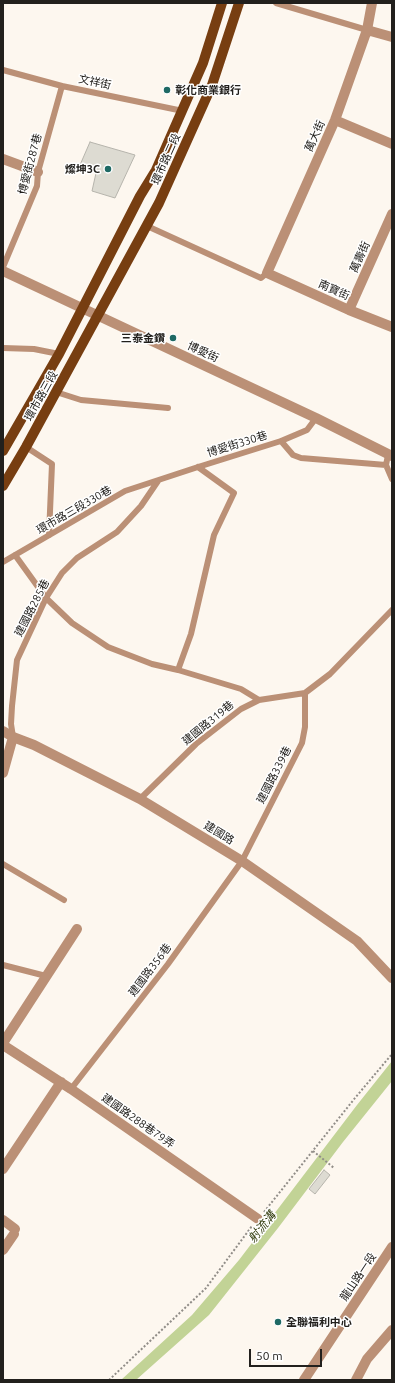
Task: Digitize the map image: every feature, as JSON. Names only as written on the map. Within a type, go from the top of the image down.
[{"type":"main road","name":"環市路二段","points":[[83,309],[140,196],[156,170],[183,111],[203,63],[222,3]]},
{"type":"main road","name":"環市路二段","points":[[98,316],[147,226],[171,178],[212,85],[239,3]]},
{"type":"main road","name":"環市路三段","points":[[3,451],[83,309]]},
{"type":"main road","name":"環市路三段","points":[[3,486],[98,316]]},
{"type":"street","name":"萬大街","points":[[267,273],[336,120],[367,30],[372,3]]},
{"type":"street","points":[[367,30],[392,37]]},
{"type":"street","points":[[336,120],[392,144]]},
{"type":"street","points":[[3,159],[38,172]]},
{"type":"street","name":"萬壽街","points":[[349,310],[392,214]]},
{"type":"street","name":"博愛街","points":[[3,271],[316,418],[389,455]]},
{"type":"street","name":"南寶街","points":[[267,273],[349,310],[392,327]]},
{"type":"street","name":"建國路","points":[[3,732],[8,737],[34,745],[140,799],[242,861],[357,941],[392,978]]},
{"type":"street","points":[[3,773],[8,737]]},
{"type":"street","points":[[3,1044],[77,929]]},
{"type":"street","name":"建國路288巷79弄","points":[[3,1044],[61,1082],[258,1219]]},
{"type":"street","points":[[3,1169],[61,1082]]},
{"type":"street","points":[[3,1220],[15,1231],[3,1250]]},
{"type":"street","name":"龍山路一段","points":[[304,1380],[392,1247]]},
{"type":"street","points":[[356,1380],[367,1359],[392,1330]]},
{"type":"lane","points":[[276,3],[367,30]]},
{"type":"lane","name":"文祥街","points":[[3,70],[62,86],[183,111]]},
{"type":"lane","name":"博愛街287巷","points":[[3,267],[37,186],[38,172],[62,86]]},
{"type":"lane","points":[[147,226],[261,278],[267,273]]},
{"type":"lane","points":[[3,348],[34,349],[59,354]]},
{"type":"lane","points":[[56,392],[81,400],[168,408]]},
{"type":"lane","name":"博愛街330巷","points":[[158,481],[281,441],[307,430],[316,418]]},
{"type":"lane","points":[[281,441],[293,455],[301,458],[389,455],[392,479]]},
{"type":"lane","points":[[26,447],[52,464],[49,535]]},
{"type":"lane","points":[[178,670],[191,634],[214,534],[234,493],[198,467]]},
{"type":"lane","name":"環市路三段330巷","points":[[3,562],[126,491],[158,481]]},
{"type":"lane","name":"建國路285巷","points":[[8,737],[12,724],[12,706],[17,660],[46,598],[62,573],[77,558],[117,532],[141,506],[158,481]]},
{"type":"lane","points":[[15,555],[46,598],[72,623],[108,647],[152,664],[178,670],[241,689],[259,700]]},
{"type":"lane","name":"建國路319巷","points":[[140,799],[196,744],[241,709],[259,700],[306,692],[330,674],[392,610]]},
{"type":"lane","name":"建國路339巷","points":[[242,861],[302,742],[305,727],[306,692]]},
{"type":"lane","name":"建國路356巷","points":[[71,1089],[168,964],[242,861]]},
{"type":"lane","points":[[3,864],[64,900]]},
{"type":"lane","points":[[3,965],[46,976]]},
{"type":"path","points":[[313,1151],[334,1168]]},
{"type":"shaded area","points":[[392,1061],[392,1081],[209,1315],[136,1380],[121,1380],[192,1315],[239,1260]]},
{"type":"building","name":"燦坤3C","points":[[90,142],[135,155],[115,198],[92,191],[96,173],[80,165]]},
{"type":"building","points":[[324,1170],[330,1175],[315,1194],[309,1189]]},
{"type":"place","name":"彰化商業銀行","points":[[167,90]]},
{"type":"place","name":"燦坤3C","points":[[108,169]]},
{"type":"place","name":"三泰金鑽","points":[[173,338]]},
{"type":"place","name":"全聯福利中心","points":[[278,1322]]},
{"type":"water label","name":"射流溝","points":[[262,1227]]}]
